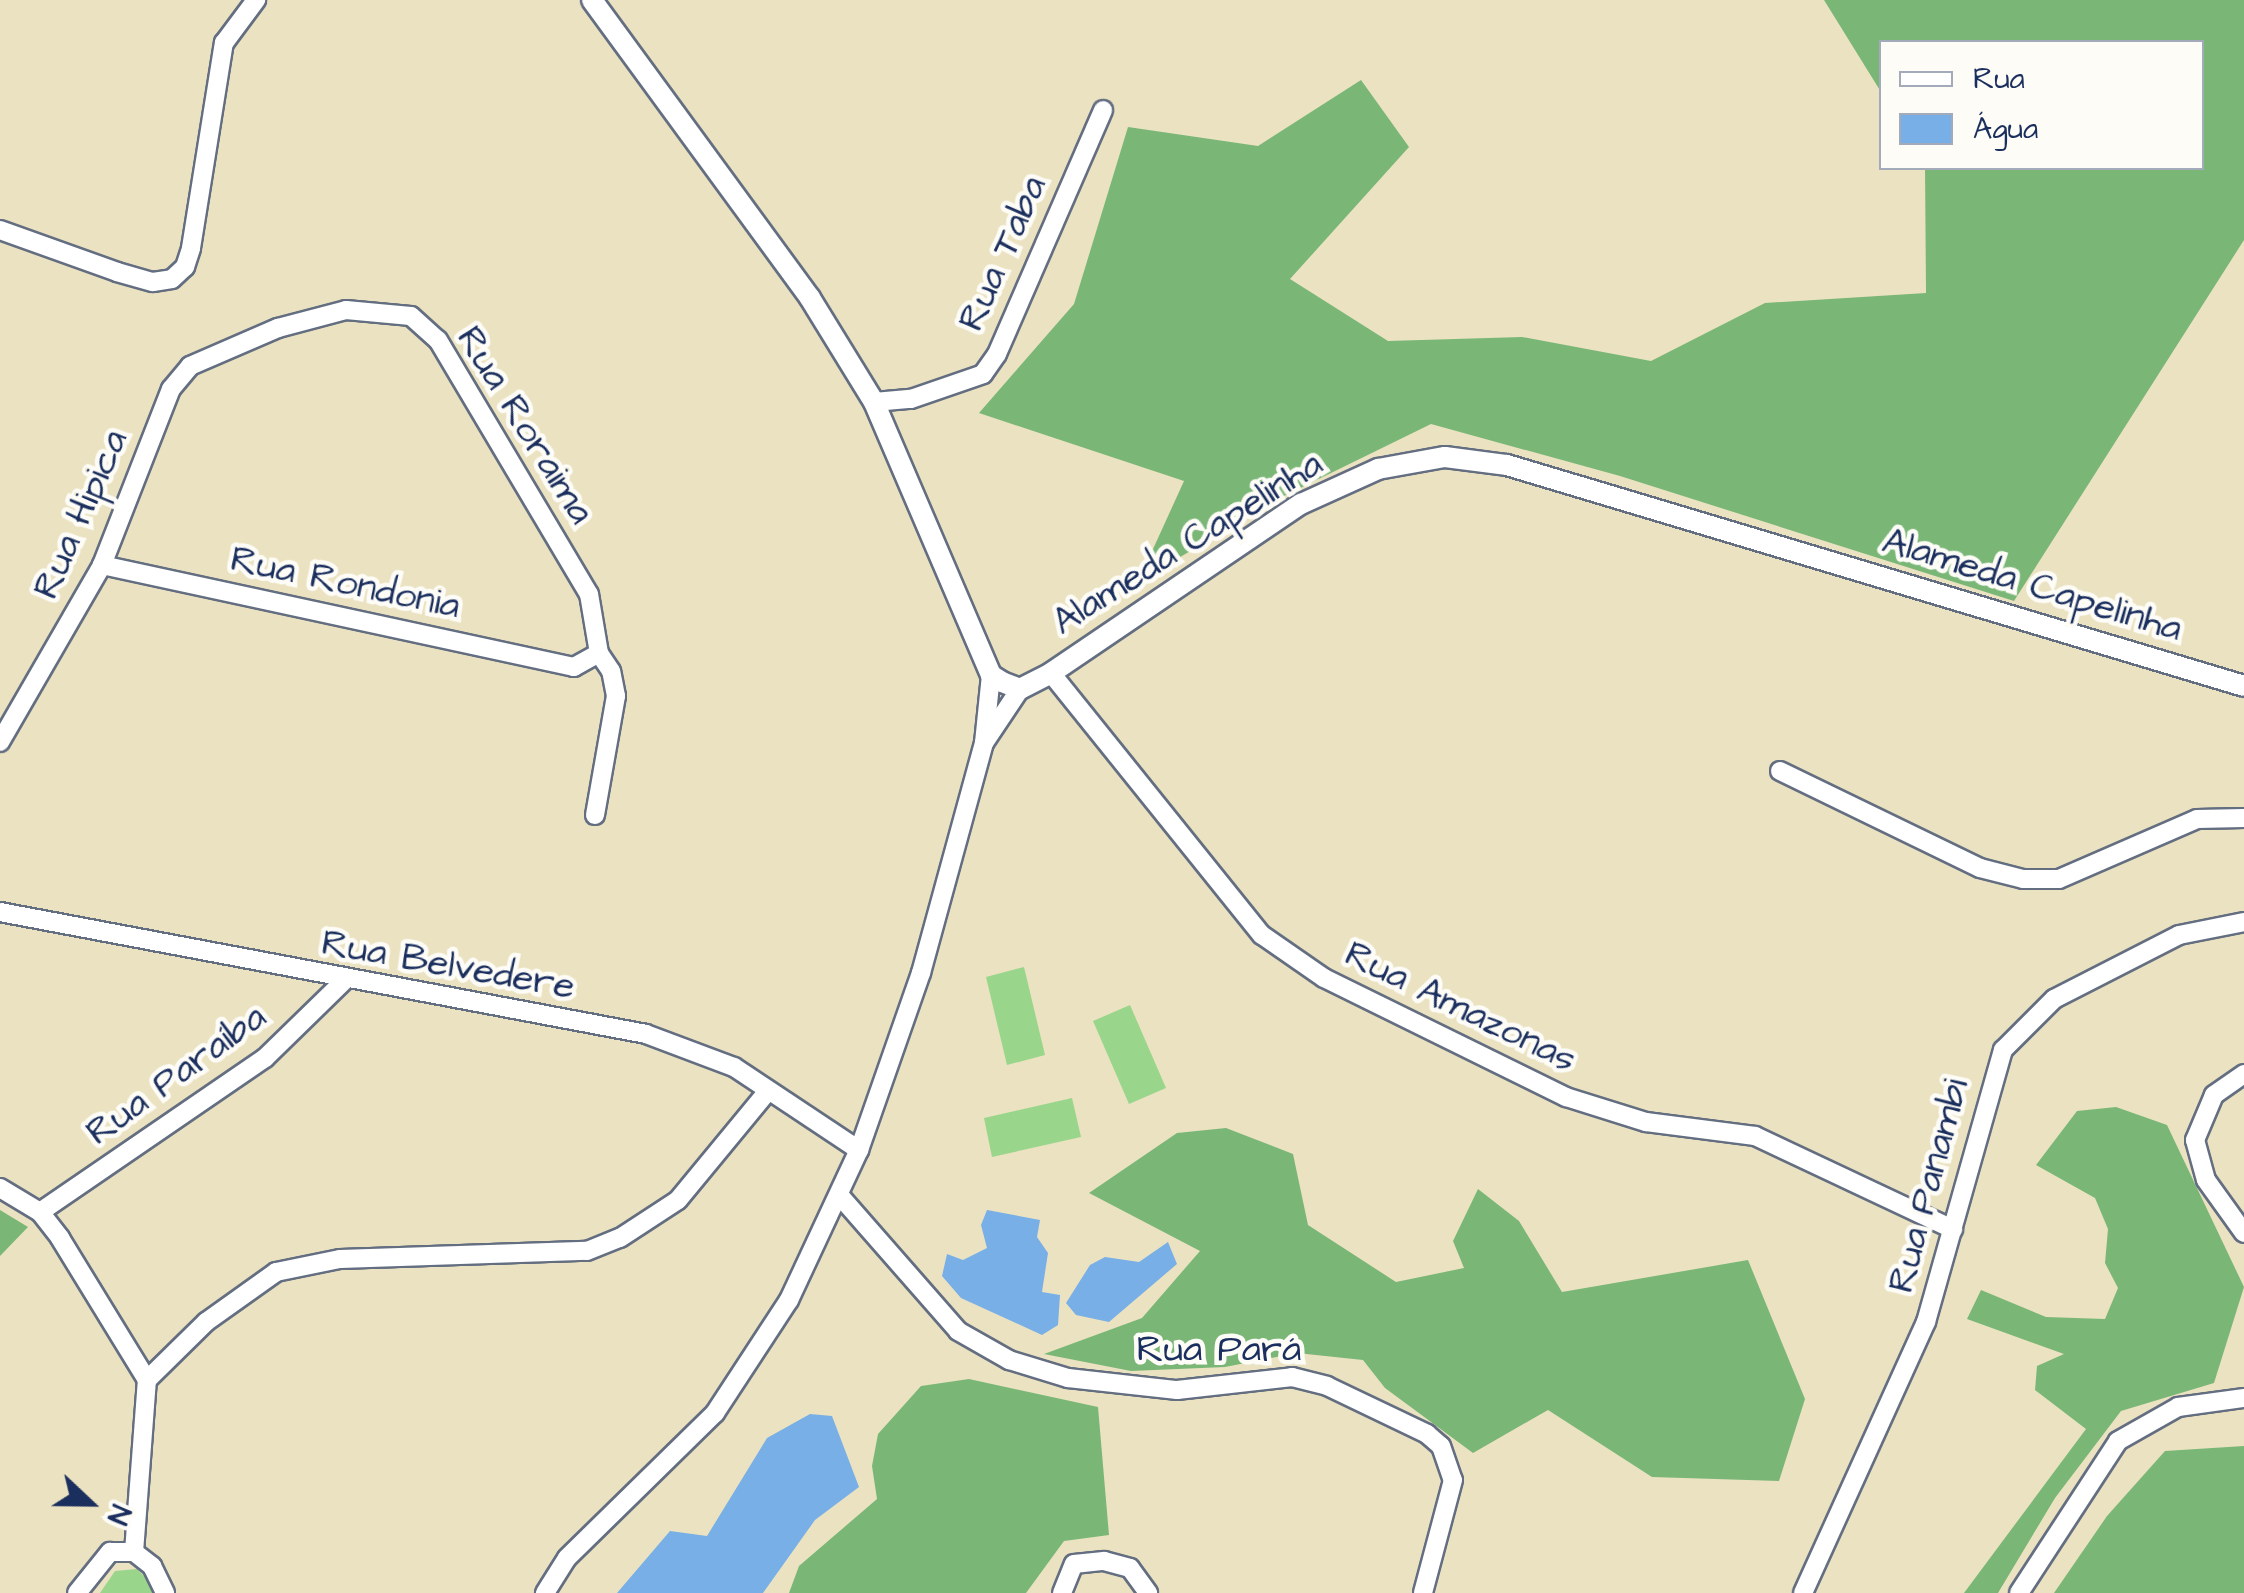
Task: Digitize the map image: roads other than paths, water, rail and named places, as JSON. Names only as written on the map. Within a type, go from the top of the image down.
[{"type":"street","points":[[0,230],[153,282],[172,279],[185,267],[224,43],[256,0]]},
{"type":"street","points":[[546,1593],[567,1558],[714,1413],[789,1300],[840,1196],[921,973],[984,743],[991,675],[874,402],[799,283],[592,0]]},
{"type":"street","name":"Rua Taba","points":[[874,402],[911,399],[982,374],[997,354],[1103,110]]},
{"type":"street","name":"Rua Roraima","points":[[190,366],[318,314],[380,308],[411,316],[438,340],[589,594],[599,653],[616,696],[595,815]]},
{"type":"street","name":"Rua Hipica","points":[[0,742],[102,565],[171,389],[190,366]]},
{"type":"street","name":"Alameda Capelinha","points":[[1020,689],[1051,673],[1301,504],[1378,469],[1445,457],[1507,465],[2244,686]]},
{"type":"street","name":"Rua Rondonia","points":[[102,565],[574,667],[599,653]]},
{"type":"street","name":"Rua Amazonas","points":[[1051,673],[1262,935],[1324,978],[1566,1098],[1646,1122],[1756,1136],[1953,1229]]},
{"type":"street","points":[[984,743],[1020,689],[991,675]]},
{"type":"street","points":[[1780,771],[1980,868],[2023,880],[2059,879],[2197,820],[2244,818]]},
{"type":"street","name":"Rua Belvedere","points":[[0,912],[344,982],[646,1034],[734,1067],[859,1150]]},
{"type":"street","name":"Rua Panambi","points":[[1803,1593],[1907,1370],[1953,1229],[1990,1084],[2025,1022],[2054,999],[2178,935],[2244,922]]},
{"type":"street","name":"Rua Paraíba","points":[[40,1212],[266,1058],[344,982]]},
{"type":"street","points":[[2244,1074],[2214,1096],[2195,1140],[2206,1180],[2244,1232]]},
{"type":"street","points":[[147,1380],[206,1322],[276,1272],[340,1259],[587,1251],[620,1238],[678,1200],[768,1091]]},
{"type":"street","points":[[0,1188],[40,1212],[96,1288],[147,1380],[134,1552]]},
{"type":"street","name":"Rua Pará","points":[[840,1196],[958,1331],[1009,1360],[1068,1378],[1176,1390],[1292,1377],[1327,1386],[1427,1434],[1440,1446],[1453,1480],[1422,1593]]},
{"type":"street","points":[[2019,1593],[2118,1442],[2178,1407],[2244,1398]]},
{"type":"street","points":[[77,1593],[110,1552],[134,1552],[152,1566],[165,1593]]},
{"type":"street","points":[[1062,1593],[1074,1564],[1104,1562],[1130,1568],[1148,1593]]},
{"type":"water","points":[[987,1210],[1040,1220],[1037,1237],[1048,1253],[1042,1292],[1060,1295],[1058,1325],[1042,1335],[961,1298],[942,1276],[947,1254],[963,1260],[987,1248],[981,1225]]},
{"type":"water","points":[[1168,1242],[1177,1264],[1109,1322],[1076,1315],[1066,1303],[1090,1265],[1105,1257],[1139,1262]]},
{"type":"water","points":[[810,1414],[832,1416],[859,1487],[815,1520],[763,1593],[617,1593],[670,1531],[707,1536],[767,1438]]}]
